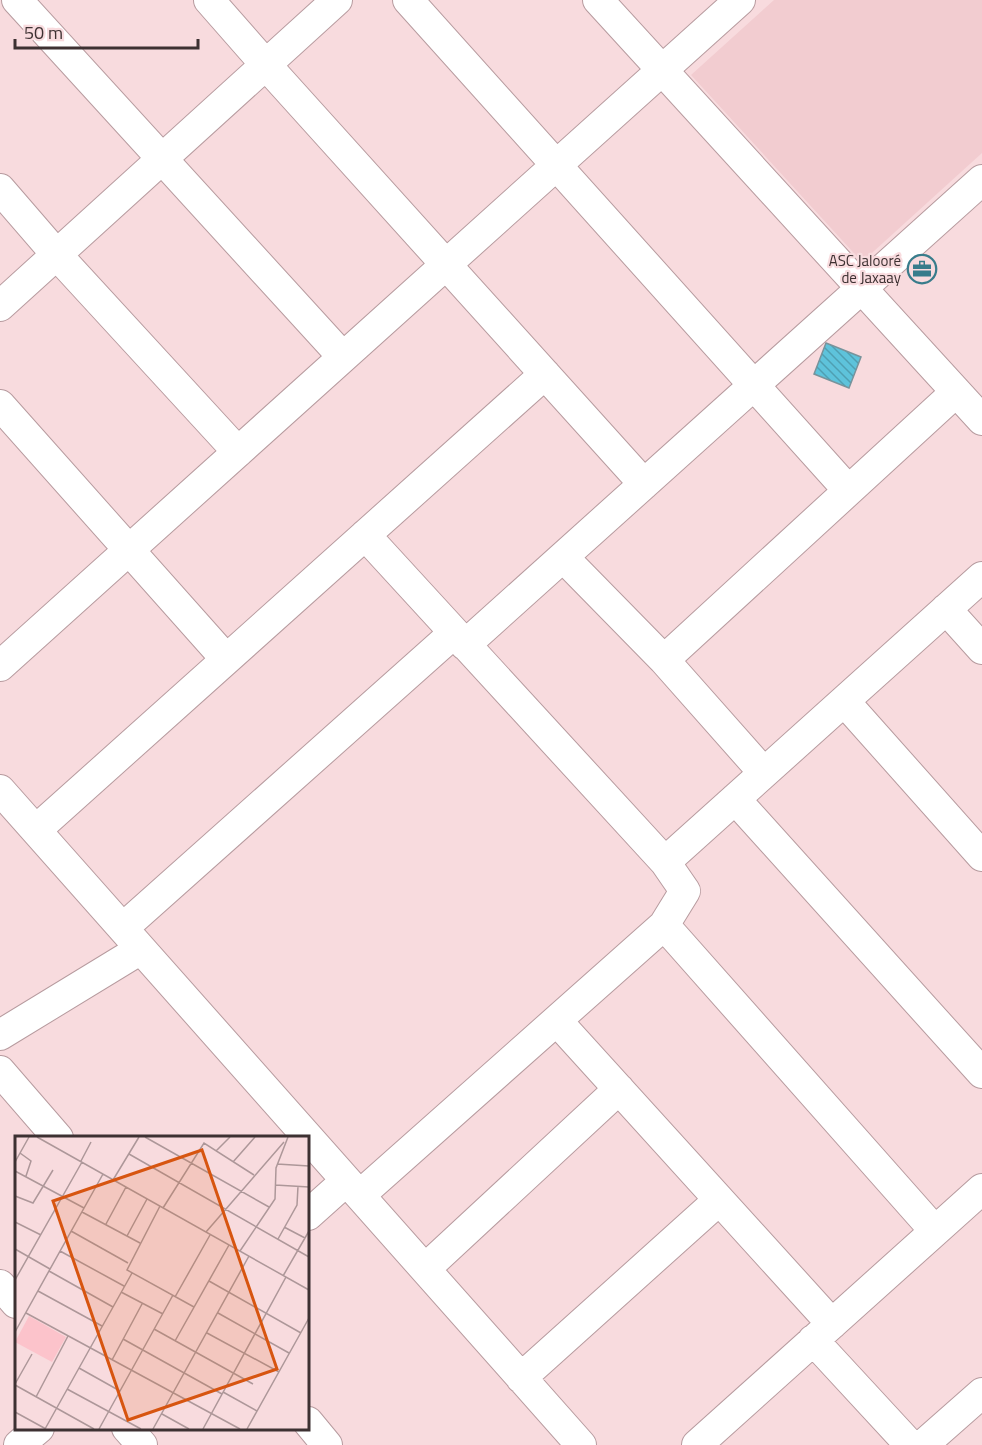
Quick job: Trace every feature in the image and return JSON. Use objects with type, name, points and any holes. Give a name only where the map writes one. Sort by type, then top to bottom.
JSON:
[{"type":"street","points":[[17,0],[343,357]]},
{"type":"street","points":[[209,0],[644,484]]},
{"type":"street","points":[[0,306],[337,0]]},
{"type":"street","points":[[408,0],[848,490]]},
{"type":"street","points":[[598,0],[982,420]]},
{"type":"street","points":[[0,666],[740,0]]},
{"type":"street","points":[[0,189],[57,255],[238,452]]},
{"type":"street","points":[[0,1035],[132,939],[460,639],[563,557],[862,288],[978,191]]},
{"type":"street","points":[[36,830],[545,374]]},
{"type":"street","points":[[664,660],[956,392]]},
{"type":"street","points":[[0,405],[226,659]]},
{"type":"street","points":[[309,1214],[353,1188],[557,1021],[664,925],[685,891],[665,862],[365,535]]},
{"type":"street","points":[[563,557],[664,660],[764,773]]},
{"type":"street","points":[[665,862],[982,577]]},
{"type":"street","points":[[946,609],[982,649]]},
{"type":"street","points":[[844,702],[982,856]]},
{"type":"street","points":[[0,790],[307,1136]]},
{"type":"street","points":[[735,799],[982,1073]]},
{"type":"street","points":[[664,925],[935,1231]]},
{"type":"street","points":[[557,1021],[718,1200],[910,1445]]},
{"type":"street","points":[[0,1071],[57,1136]]},
{"type":"street","points":[[425,1269],[619,1089]]},
{"type":"street","points":[[309,1138],[581,1445]]},
{"type":"street","points":[[697,1445],[982,1189]]},
{"type":"street","points":[[521,1378],[718,1200]]},
{"type":"street","points":[[0,1285],[15,1302]]},
{"type":"street","points":[[923,1445],[982,1393]]},
{"type":"street","points":[[309,1423],[327,1445]]},
{"type":"street","points":[[19,1445],[37,1430]]},
{"type":"street","points":[[129,1430],[142,1445]]},
{"type":"shaded area","points":[[774,0],[982,0],[982,153],[862,262],[691,75]]},
{"type":"building","points":[[826,343],[861,357],[849,388],[814,374]]},
{"type":"place","name":"ASC Jalooré de Jaxaay","points":[[922,269]]}]
